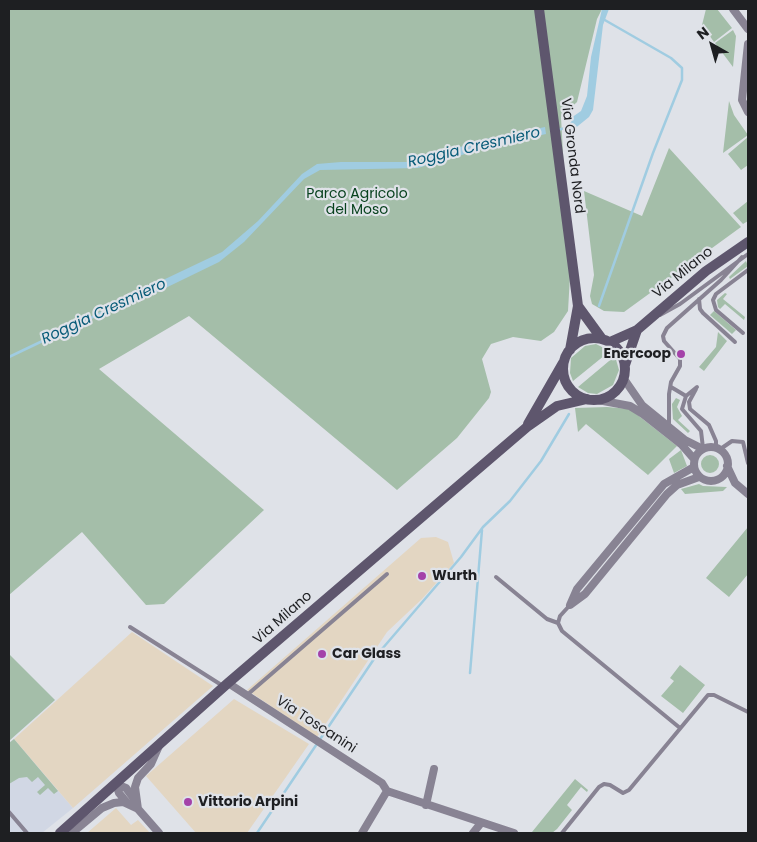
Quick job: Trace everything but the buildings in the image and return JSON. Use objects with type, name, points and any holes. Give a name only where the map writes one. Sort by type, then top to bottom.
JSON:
[{"type":"main road","name":"Via Gronda Nord","points":[[539,9],[578,306],[570,350]]},
{"type":"main road","name":"Via Milano","points":[[527,427],[570,350],[584,340],[606,341],[637,330],[706,271],[748,242]]},
{"type":"main road","name":"Via Gronda Nord","points":[[578,306],[606,341]]},
{"type":"main road","name":"Via Milano","points":[[624,379],[625,365],[637,330]]},
{"type":"main road","points":[[606,341],[620,352],[625,365]]},
{"type":"main road","points":[[564,361],[564,378],[568,385],[573,392],[587,400]]},
{"type":"main road","points":[[598,400],[614,393],[624,379]]},
{"type":"main road","name":"Via Milano","points":[[60,833],[226,685],[527,427],[557,406],[587,400],[598,400]]},
{"type":"street","points":[[733,9],[748,30]]},
{"type":"street","points":[[748,44],[742,100],[748,112]]},
{"type":"street","points":[[624,379],[642,405],[670,427],[694,445],[703,449],[717,449],[724,455],[735,483],[748,494]]},
{"type":"street","points":[[598,400],[630,406],[643,414],[681,444],[694,463],[699,477],[707,481],[716,480],[735,483]]},
{"type":"street","points":[[570,605],[577,589],[664,484],[694,463],[703,449]]},
{"type":"street","points":[[716,480],[724,475],[727,466]]},
{"type":"street","points":[[570,605],[585,594],[667,494],[677,485],[699,477]]},
{"type":"street","points":[[632,523],[639,529]]},
{"type":"street","points":[[613,545],[620,552]]},
{"type":"street","name":"Via Toscanini","points":[[226,685],[382,783],[387,791],[514,833]]},
{"type":"street","points":[[135,805],[135,787],[138,778],[151,764],[159,746]]},
{"type":"street","points":[[426,805],[434,769]]},
{"type":"street","points":[[116,784],[119,793],[135,805],[159,833]]},
{"type":"street","points":[[362,833],[387,791]]},
{"type":"street","points":[[72,833],[102,808],[114,803],[123,802],[135,805]]},
{"type":"street","points":[[473,833],[481,823]]},
{"type":"lane","points":[[650,317],[667,312],[680,304],[748,254]]},
{"type":"lane","points":[[670,427],[670,387],[680,366],[680,359],[664,341],[663,336],[667,328],[742,257]]},
{"type":"lane","points":[[743,333],[716,310],[713,300],[720,291],[748,270]]},
{"type":"lane","points":[[698,299],[700,309],[735,342]]},
{"type":"lane","points":[[670,387],[686,396]]},
{"type":"lane","points":[[703,449],[703,437],[698,426],[682,409],[686,396],[697,387],[688,402],[690,409],[709,426],[717,449],[732,441],[743,442],[748,463]]},
{"type":"lane","points":[[694,445],[703,437]]},
{"type":"lane","points":[[246,696],[387,574]]},
{"type":"lane","points":[[496,577],[547,619],[558,623]]},
{"type":"lane","points":[[570,605],[560,616],[558,623],[562,631],[680,728]]},
{"type":"lane","points":[[130,626],[226,685]]},
{"type":"lane","points":[[562,833],[599,787],[604,784],[610,785],[623,793],[629,790],[708,695],[714,695],[748,712]]},
{"type":"lane","points":[[9,812],[27,833]]},
{"type":"shaded area","points":[[436,537],[448,542],[454,563],[422,599],[387,632],[317,737],[247,690],[421,538]]},
{"type":"shaded area","points":[[132,632],[213,686],[73,808],[14,739]]},
{"type":"shaded area","points":[[234,699],[309,744],[247,833],[196,833],[146,776]]},
{"type":"shaded area","points":[[14,739],[73,808],[42,833],[9,833],[9,743]]},
{"type":"shaded area","points":[[116,808],[131,825],[138,820],[150,833],[87,833]]},
{"type":"green space","name":"Parco Agricolo del Moso","points":[[9,9],[602,9],[597,19],[577,102],[561,117],[570,276],[568,311],[554,332],[541,341],[513,337],[491,344],[482,359],[491,392],[489,398],[457,438],[397,490],[189,316],[99,369],[264,510],[164,604],[146,605],[82,532],[9,595]]},
{"type":"green space","points":[[706,9],[717,9],[732,28],[714,42],[702,25]]},
{"type":"green space","points":[[733,30],[736,36],[733,67],[715,43]]},
{"type":"green space","points":[[729,101],[734,115],[748,135],[723,153]]},
{"type":"green space","points":[[748,137],[748,165],[741,170],[728,154]]},
{"type":"green space","points":[[669,148],[741,227],[624,312],[604,311],[592,304],[590,296],[594,275],[584,191],[642,216]]},
{"type":"green space","points":[[748,201],[748,221],[743,224],[733,213]]},
{"type":"green space","points":[[746,261],[748,266],[730,279],[729,277]]},
{"type":"green space","points":[[725,293],[727,294],[723,299],[745,317],[744,320],[725,304],[720,309],[718,307],[717,300]]},
{"type":"green space","points":[[714,311],[736,330],[732,334],[710,315]]},
{"type":"green space","points":[[718,332],[727,341],[704,371],[699,367],[716,347]]},
{"type":"green space","points":[[596,344],[610,351],[573,381],[570,373],[571,358],[585,346]]},
{"type":"green space","points":[[615,356],[619,370],[613,385],[597,394],[588,393],[578,387]]},
{"type":"green space","points":[[676,398],[680,400],[677,407],[682,416],[678,420],[690,431],[688,433],[673,419],[672,404]]},
{"type":"green space","points":[[607,407],[630,409],[677,446],[648,475],[586,424],[578,432],[575,408]]},
{"type":"green space","points":[[681,450],[687,466],[674,473],[669,459]]},
{"type":"green space","points":[[710,455],[716,458],[719,464],[716,470],[710,473],[704,470],[701,464],[704,458]]},
{"type":"green space","points":[[699,484],[703,486],[727,487],[723,491],[685,494],[681,489]]},
{"type":"green space","points":[[748,527],[748,574],[729,597],[706,578]]},
{"type":"green space","points":[[9,654],[55,700],[9,741]]},
{"type":"green space","points":[[680,665],[705,685],[683,713],[661,696],[674,681],[670,678]]},
{"type":"green space","points":[[14,739],[58,791],[54,794],[48,788],[40,795],[37,792],[45,785],[38,777],[32,782],[27,777],[19,778],[9,784],[9,743]]},
{"type":"green space","points":[[575,779],[588,790],[587,792],[581,787],[567,805],[572,810],[557,829],[552,833],[532,832]]},
{"type":"water","name":"Roggia Cresmiero","points":[[602,9],[609,9],[603,25],[593,110],[589,117],[573,130],[571,118],[581,111],[587,96],[591,57]]},
{"type":"water","points":[[545,127],[546,134],[492,146],[418,168],[320,170],[304,179],[244,242],[219,262],[147,297],[142,290],[222,252],[258,221],[302,174],[317,164],[408,162],[428,158],[481,140]]},
{"type":"waterway","points":[[599,306],[653,153],[682,80],[682,68],[671,58],[603,19]]},
{"type":"waterway","name":"Roggia Cresmiero","points":[[557,130],[566,128],[574,121]]},
{"type":"waterway","name":"Roggia Cresmiero","points":[[9,357],[145,292]]},
{"type":"waterway","points":[[257,833],[376,656],[461,557],[483,527],[510,501],[541,461],[569,414]]},
{"type":"waterway","points":[[470,673],[482,530]]},
{"type":"place","name":"Enercoop","points":[[681,354]]},
{"type":"place","name":"Wurth","points":[[422,576]]},
{"type":"place","name":"Car Glass","points":[[322,654]]},
{"type":"place","name":"Vittorio Arpini","points":[[188,802]]}]
